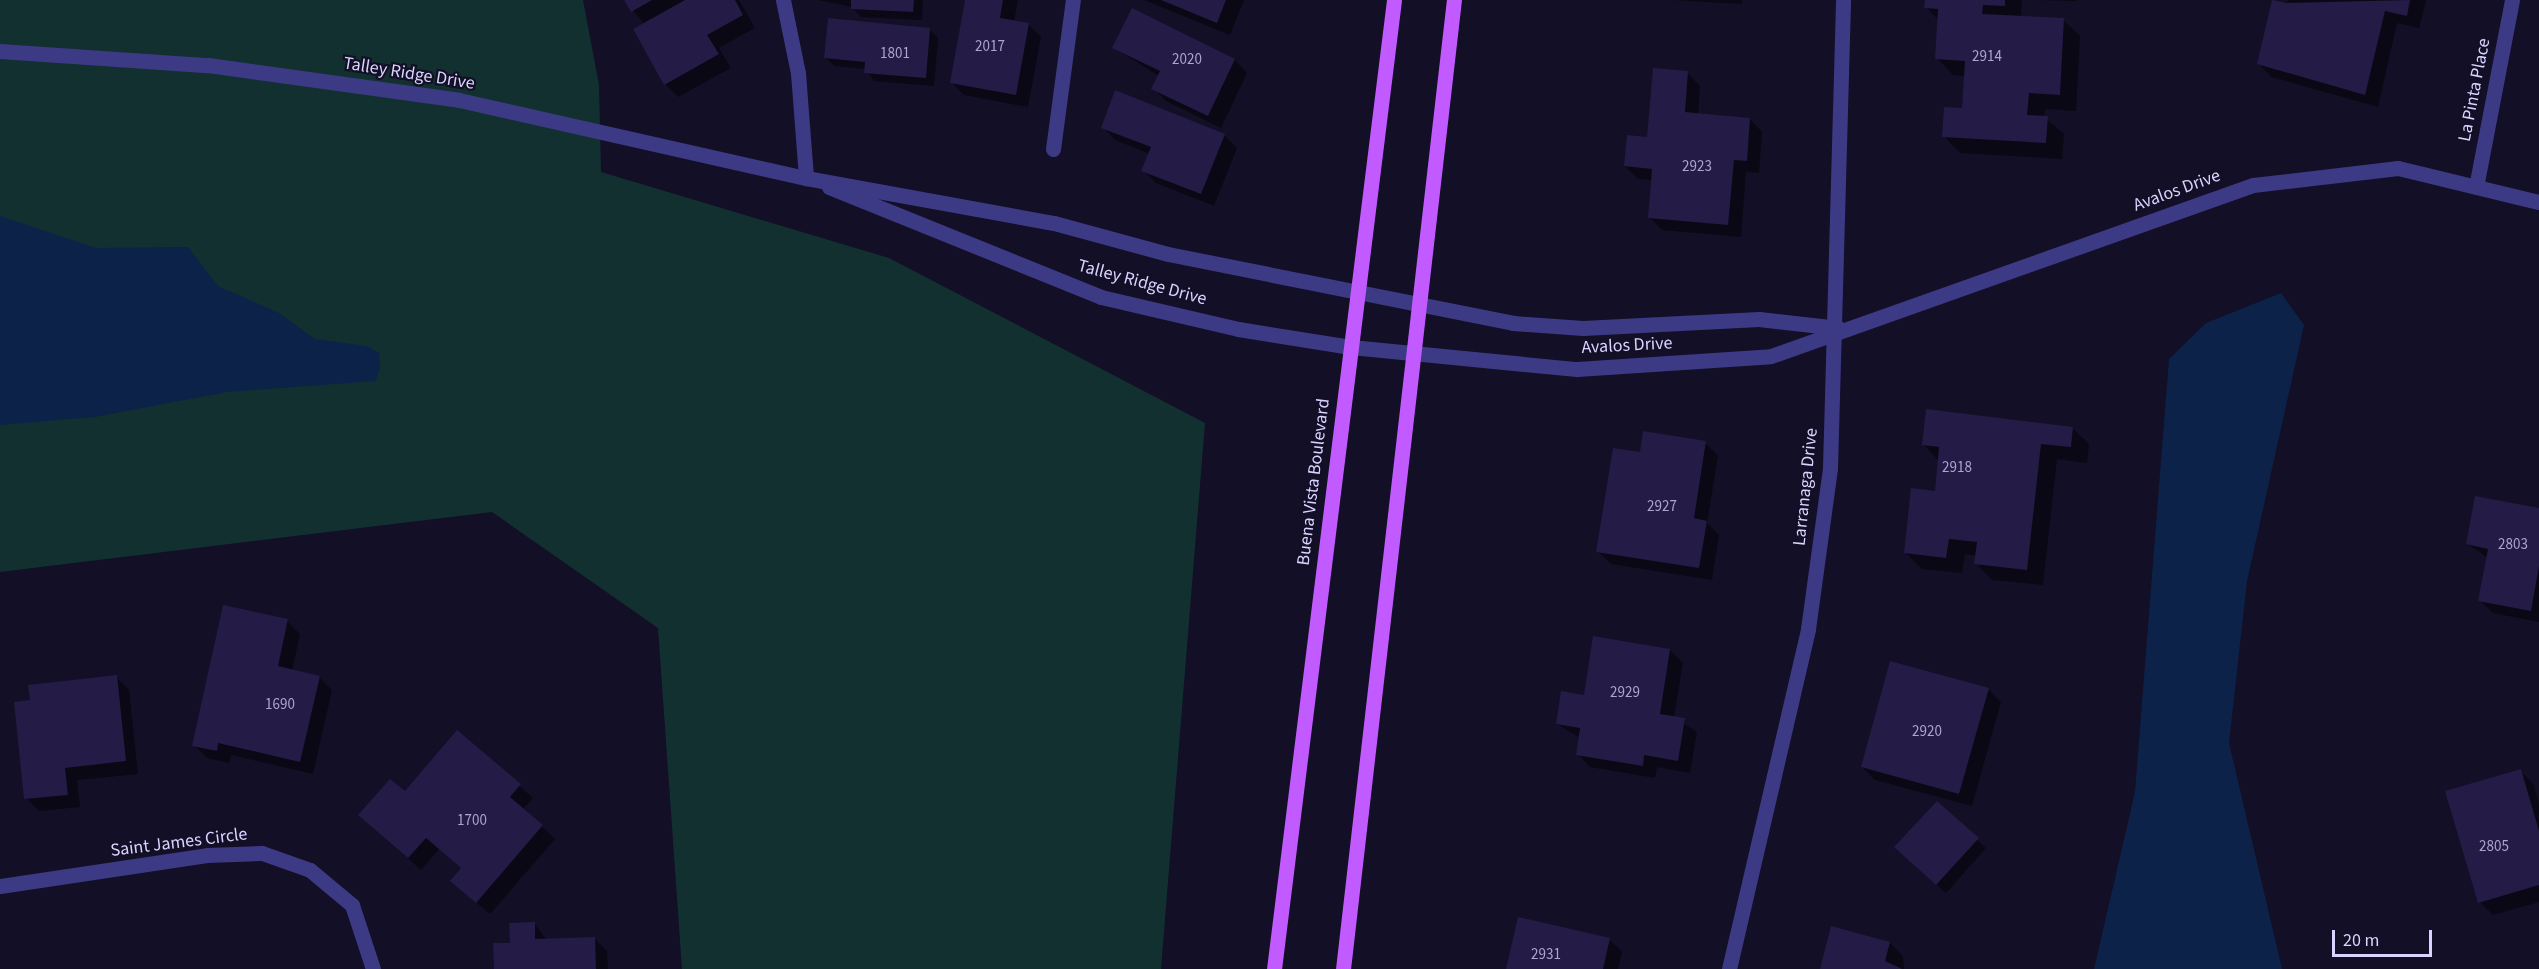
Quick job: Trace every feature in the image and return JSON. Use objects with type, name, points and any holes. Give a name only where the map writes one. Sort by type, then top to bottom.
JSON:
[{"type":"main road","name":"Buena Vista Boulevard","points":[[1274,969],[1394,0]]},
{"type":"main road","points":[[1343,969],[1454,0]]},
{"type":"street","points":[[783,0],[798,73],[806,178]]},
{"type":"street","points":[[1053,149],[1072,0]]},
{"type":"street","name":"Larranaga Drive","points":[[1729,969],[1808,629],[1830,468],[1838,328],[1844,0]]},
{"type":"street","name":"La Pinta Place","points":[[2476,187],[2512,0]]},
{"type":"street","name":"Talley Ridge Drive","points":[[0,51],[208,65],[459,99],[806,178],[1054,223],[1168,254],[1357,294],[1419,302]]},
{"type":"street","name":"Avalos Drive","points":[[1413,355],[1577,369],[1771,356],[1838,328],[2253,185],[2398,168],[2539,202]]},
{"type":"street","name":"Talley Ridge Drive","points":[[806,178],[1101,297],[1238,329],[1413,355]]},
{"type":"street","name":"Avalos Drive","points":[[1419,302],[1513,323],[1583,328],[1759,319],[1838,328]]},
{"type":"street","name":"Saint James Circle","points":[[0,886],[207,855],[262,853],[310,870],[352,905],[373,969]]},
{"type":"green space","points":[[0,0],[583,0],[599,85],[601,172],[889,258],[1205,423],[1161,969],[682,969],[658,628],[492,512],[0,572]]},
{"type":"water","points":[[0,216],[96,248],[188,247],[218,286],[279,313],[315,339],[367,346],[379,353],[380,370],[375,381],[227,392],[95,417],[0,425]]},
{"type":"water","points":[[2281,293],[2304,325],[2247,581],[2229,743],[2282,969],[2094,969],[2135,792],[2169,359],[2206,323]]},
{"type":"building","points":[[624,0],[652,0],[631,12]]},
{"type":"building","points":[[685,0],[735,0],[743,15],[707,35],[719,54],[664,85],[633,29]]},
{"type":"building","points":[[851,0],[914,0],[913,12],[851,9]]},
{"type":"building","points":[[965,0],[1003,0],[1000,18],[1029,23],[1016,95],[950,83]]},
{"type":"building","points":[[1161,0],[1226,0],[1217,23]]},
{"type":"building","points":[[1925,0],[2005,0],[2005,6],[1983,5],[1982,14],[2064,18],[2060,95],[2029,93],[2027,115],[2048,116],[2046,143],[1942,137],[1944,107],[1962,108],[1965,61],[1935,59],[1938,9],[1924,8]]},
{"type":"building","points":[[2272,0],[2286,3],[2410,0],[2407,16],[2385,11],[2365,95],[2257,64]]},
{"type":"building","points":[[1132,8],[1235,59],[1208,116],[1151,89],[1160,71],[1112,48]]},
{"type":"building","points":[[828,18],[930,28],[926,78],[864,73],[865,62],[824,58]]},
{"type":"building","points":[[1653,68],[1688,71],[1685,112],[1750,118],[1747,161],[1734,160],[1728,225],[1648,218],[1652,169],[1624,166],[1627,135],[1647,137]]},
{"type":"building","points":[[1115,90],[1225,134],[1201,194],[1141,171],[1151,147],[1101,128]]},
{"type":"building","points":[[1926,409],[2073,427],[2071,447],[2041,444],[2027,570],[1974,564],[1977,542],[1949,539],[1946,558],[1904,553],[1911,488],[1935,491],[1939,447],[1922,445]]},
{"type":"building","points":[[1643,431],[1706,441],[1694,518],[1707,521],[1699,568],[1596,552],[1613,448],[1640,452]]},
{"type":"building","points":[[2475,496],[2539,508],[2539,566],[2531,611],[2478,601],[2488,549],[2466,544]]},
{"type":"building","points":[[223,605],[288,619],[278,666],[320,676],[300,762],[218,743],[217,751],[192,746]]},
{"type":"building","points":[[1593,636],[1670,649],[1660,714],[1685,718],[1678,761],[1644,755],[1643,766],[1576,755],[1580,728],[1556,724],[1561,691],[1584,695]]},
{"type":"building","points":[[1890,661],[1989,688],[1959,794],[1861,767]]},
{"type":"building","points":[[117,675],[126,761],[65,768],[68,795],[24,799],[14,702],[30,700],[28,685]]},
{"type":"building","points":[[457,730],[521,784],[510,797],[543,825],[476,903],[450,881],[461,868],[426,838],[408,858],[358,815],[390,779],[405,791]]},
{"type":"building","points":[[2521,769],[2539,831],[2539,885],[2478,903],[2445,791]]},
{"type":"building","points":[[1937,801],[1979,838],[1936,885],[1894,847]]},
{"type":"building","points":[[1518,917],[1610,938],[1603,969],[1506,969]]},
{"type":"building","points":[[535,922],[535,939],[595,937],[596,969],[494,969],[493,943],[510,943],[509,923]]},
{"type":"building","points":[[1831,926],[1890,942],[1885,961],[1902,969],[1820,969]]}]
